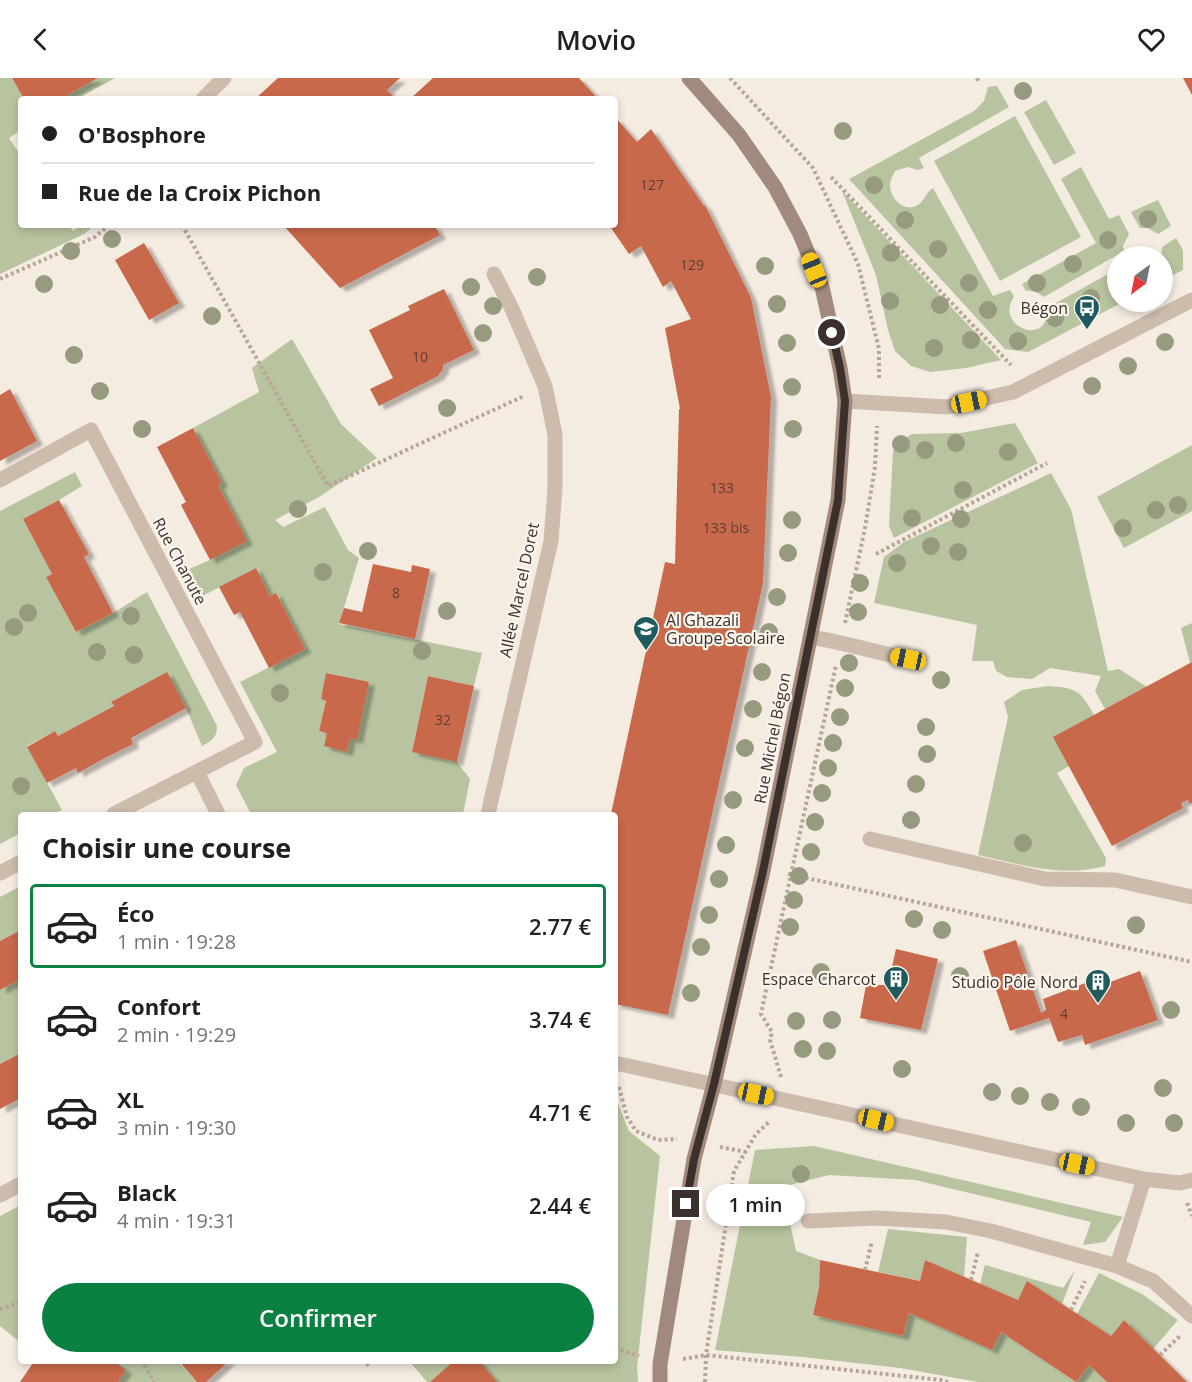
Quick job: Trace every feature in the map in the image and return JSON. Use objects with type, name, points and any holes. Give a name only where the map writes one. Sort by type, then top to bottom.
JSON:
[{"type":"street","points":[[206,96],[224,78]]},
{"type":"street","name":"Rue Michel Bégon","points":[[660,1382],[660,1364],[694,1159],[714,1084],[763,871],[838,500],[845,401],[822,287],[800,234],[775,187],[739,135],[689,78]]},
{"type":"street","name":"Allée Marcel Doret","points":[[488,812],[551,541],[555,488],[555,435],[546,386],[494,274]]},
{"type":"street","points":[[845,401],[947,406],[1013,392],[1192,300]]},
{"type":"street","name":"Rue Chanute","points":[[0,480],[91,430],[255,742],[197,772]]},
{"type":"street","points":[[810,637],[841,642],[908,659]]},
{"type":"street","points":[[118,812],[197,772],[217,812]]},
{"type":"street","points":[[870,839],[1045,879],[1115,880],[1192,897]]},
{"type":"street","points":[[0,873],[18,864]]},
{"type":"street","points":[[618,1064],[1143,1179],[1180,1183],[1192,1180]]},
{"type":"street","points":[[1117,1266],[1143,1179]]},
{"type":"street","points":[[0,1195],[18,1186]]},
{"type":"street","points":[[808,1221],[877,1218],[946,1222],[984,1230],[1117,1266],[1153,1281],[1192,1316]]},
{"type":"path","points":[[730,78],[813,168],[858,264],[879,349],[879,376]]},
{"type":"path","points":[[831,177],[1011,365]]},
{"type":"path","points":[[0,279],[95,237],[106,228]]},
{"type":"path","points":[[184,228],[328,486],[546,386]]},
{"type":"path","points":[[781,1076],[770,1040],[772,1032],[761,1014],[865,528],[874,468],[877,420]]},
{"type":"path","points":[[876,554],[1047,463]]},
{"type":"path","points":[[790,875],[1192,962]]},
{"type":"path","points":[[619,1089],[627,1117],[636,1131],[658,1140],[678,1139]]},
{"type":"path","points":[[705,1382],[705,1355],[734,1171],[756,1134],[772,1120]]},
{"type":"path","points":[[971,1280],[984,1230]]},
{"type":"path","points":[[1071,1310],[1095,1260]]},
{"type":"path","points":[[0,1309],[18,1303]]},
{"type":"path","points":[[1160,1355],[1184,1332]]},
{"type":"path","points":[[660,1364],[705,1355],[948,1382]]},
{"type":"path","points":[[143,1364],[154,1382]]},
{"type":"green space","points":[[0,78],[12,78],[22,96],[18,96],[18,132],[9,138],[18,152],[18,228],[71,228],[73,231],[78,228],[91,228],[84,234],[0,274]]},
{"type":"green space","points":[[98,78],[115,78],[82,96],[65,96]]},
{"type":"green space","points":[[997,86],[1009,107],[919,158],[924,168],[918,170],[908,167],[895,171],[890,185],[892,195],[898,203],[906,207],[919,204],[933,188],[993,296],[1010,290],[1014,296],[1010,305],[1010,314],[1014,322],[1027,330],[1035,330],[1042,326],[1046,319],[1047,308],[1107,275],[1107,310],[1028,352],[1005,349],[849,179],[974,111],[984,101],[988,87]]},
{"type":"green space","points":[[1046,100],[1076,153],[1054,165],[1024,112]]},
{"type":"green space","points":[[1015,116],[1081,237],[1000,281],[934,161]]},
{"type":"green space","points":[[1081,167],[1109,219],[1119,215],[1129,234],[1123,246],[1107,246],[1107,261],[1044,297],[1035,292],[1026,291],[1022,284],[1096,243],[1061,179]]},
{"type":"green space","points":[[842,191],[1001,360],[966,368],[930,372],[911,366],[895,351],[876,275]]},
{"type":"green space","points":[[1158,200],[1171,226],[1158,234],[1147,228],[1140,228],[1131,212]]},
{"type":"green space","points":[[1176,238],[1183,250],[1183,270],[1173,275],[1173,246],[1164,246]]},
{"type":"green space","points":[[292,339],[341,424],[377,458],[319,497],[275,520],[283,527],[325,507],[348,550],[359,558],[339,624],[482,653],[474,686],[428,676],[412,751],[457,762],[470,779],[463,812],[250,812],[236,785],[244,768],[277,752],[240,682],[305,649],[276,593],[270,596],[256,568],[195,600],[180,573],[246,540],[218,485],[222,483],[193,428],[259,392],[252,368]],"holes":[[[327,673],[369,683],[347,751],[324,746],[327,733],[319,731],[326,701],[321,699]]]},
{"type":"green space","points":[[1015,423],[1038,463],[894,538],[889,526],[893,451],[902,440],[912,434],[961,433]]},
{"type":"green space","points":[[1192,445],[1192,511],[1124,548],[1097,497]]},
{"type":"green space","points":[[75,472],[82,486],[23,519],[52,574],[46,577],[76,632],[147,592],[217,726],[217,730],[213,738],[202,746],[186,708],[166,673],[111,702],[114,706],[58,736],[55,731],[27,746],[62,810],[18,812],[18,835],[0,844],[0,511]]},
{"type":"green space","points":[[1051,473],[1071,509],[1108,671],[1119,669],[1147,687],[1105,709],[1095,691],[1101,676],[1050,668],[1032,679],[1007,677],[996,671],[993,661],[972,661],[977,625],[874,603],[884,557],[904,542]]},
{"type":"green space","points":[[1192,623],[1192,662],[1190,663],[1181,628]]},
{"type":"green space","points":[[1048,686],[1072,689],[1077,692],[1094,715],[1069,766],[1057,773],[1106,858],[1105,866],[1073,871],[1057,870],[1025,866],[978,855],[1008,717],[1004,702],[1022,690]]},
{"type":"green space","points":[[18,888],[18,932],[0,941],[0,897]]},
{"type":"green space","points":[[18,981],[18,1055],[0,1064],[0,990]]},
{"type":"green space","points":[[618,1104],[629,1131],[660,1156],[637,1367],[638,1382],[497,1382],[481,1364],[618,1364]]},
{"type":"green space","points":[[814,1146],[1123,1217],[1105,1242],[1083,1245],[1091,1222],[915,1180],[829,1175],[782,1187],[796,1251],[820,1260],[819,1287],[813,1315],[903,1336],[909,1313],[992,1350],[1001,1332],[1075,1382],[978,1382],[900,1368],[715,1350],[755,1150]]},
{"type":"green space","points":[[18,1207],[18,1341],[0,1326],[0,1216]]},
{"type":"green space","points":[[888,1229],[967,1237],[964,1277],[925,1260],[920,1281],[878,1272]]},
{"type":"green space","points":[[985,1265],[1063,1288],[1075,1270],[1062,1304],[1028,1282],[1018,1300],[980,1284]]},
{"type":"green space","points":[[1099,1273],[1142,1294],[1178,1320],[1153,1349],[1124,1320],[1111,1336],[1077,1314]]},
{"type":"green space","points":[[117,1364],[181,1364],[197,1382],[118,1382],[126,1370]]},
{"type":"green space","points":[[412,1364],[451,1364],[430,1382],[427,1382]]},
{"type":"green space","points":[[1089,1365],[1107,1382],[1075,1382]]},
{"type":"building","points":[[12,78],[98,78],[65,96],[22,96]]},
{"type":"building","points":[[278,78],[400,78],[387,90],[393,96],[258,96]]},
{"type":"building","points":[[433,78],[579,78],[595,96],[413,96]]},
{"type":"building","points":[[1183,78],[1192,78],[1192,95]]},
{"type":"building","points":[[618,120],[637,142],[651,129],[705,205],[751,298],[771,397],[763,583],[668,1015],[618,1005],[618,812],[611,812],[665,562],[675,564],[680,409],[665,328],[691,319],[671,281],[663,287],[641,246],[629,254],[611,228],[618,228]]},
{"type":"building","points":[[286,228],[436,228],[440,235],[340,288]]},
{"type":"building","points":[[144,243],[179,303],[149,320],[115,260]]},
{"type":"building","points":[[444,289],[474,350],[443,365],[438,376],[379,406],[370,389],[393,378],[369,330],[410,310],[408,306]]},
{"type":"building","points":[[10,389],[37,441],[0,461],[0,395]]},
{"type":"building","points":[[193,428],[222,483],[218,485],[247,541],[210,560],[181,505],[186,502],[157,447]]},
{"type":"building","points":[[59,500],[89,554],[84,557],[113,613],[76,632],[46,577],[52,574],[23,519]]},
{"type":"building","points":[[373,564],[411,572],[412,565],[430,569],[415,639],[339,623],[344,608],[362,612]]},
{"type":"building","points":[[256,568],[270,596],[276,593],[305,649],[269,668],[240,612],[234,615],[219,587]]},
{"type":"building","points":[[1192,662],[1192,803],[1190,804],[1188,800],[1181,803],[1183,808],[1112,846],[1053,737]]},
{"type":"building","points":[[167,672],[186,708],[131,738],[133,744],[78,773],[76,768],[47,783],[27,747],[55,731],[58,736],[114,706],[111,702]]},
{"type":"building","points":[[326,673],[369,682],[357,740],[350,738],[347,752],[324,746],[327,733],[319,731],[326,701],[321,699]]},
{"type":"building","points":[[428,676],[474,686],[457,762],[412,752]]},
{"type":"building","points":[[18,932],[18,981],[0,990],[0,941]]},
{"type":"building","name":"Studio Pôle Nord","points":[[1016,940],[1041,1013],[1046,1010],[1043,999],[1088,982],[1091,989],[1140,971],[1158,1020],[1085,1045],[1082,1035],[1058,1042],[1049,1018],[1010,1031],[983,951]]},
{"type":"building","name":"Espace Charcot","points":[[896,949],[938,959],[921,1030],[860,1018],[866,985],[888,985]]},
{"type":"building","points":[[18,1055],[18,1100],[0,1109],[0,1064]]},
{"type":"building","points":[[820,1260],[920,1281],[925,1260],[1018,1300],[1027,1281],[1111,1336],[1124,1320],[1187,1382],[1107,1382],[1089,1365],[1076,1382],[1001,1332],[992,1350],[909,1313],[903,1336],[813,1315],[819,1287]]},
{"type":"building","points":[[32,1364],[118,1364],[126,1370],[118,1382],[20,1382]]},
{"type":"building","points":[[181,1364],[226,1364],[206,1382],[197,1382]]},
{"type":"building","points":[[450,1364],[481,1364],[497,1382],[430,1382]]},
{"type":"place","name":"Bégon","points":[[1087,331]]},
{"type":"place","name":"Al Ghazali Groupe Scolaire","points":[[646,652]]},
{"type":"place","name":"Espace Charcot","points":[[896,1002]]},
{"type":"place","name":"Studio Pôle Nord","points":[[1098,1005]]},
{"type":"route","points":[[686,1204],[694,1159],[714,1084],[763,871],[838,500],[845,401],[832,333]]}]
